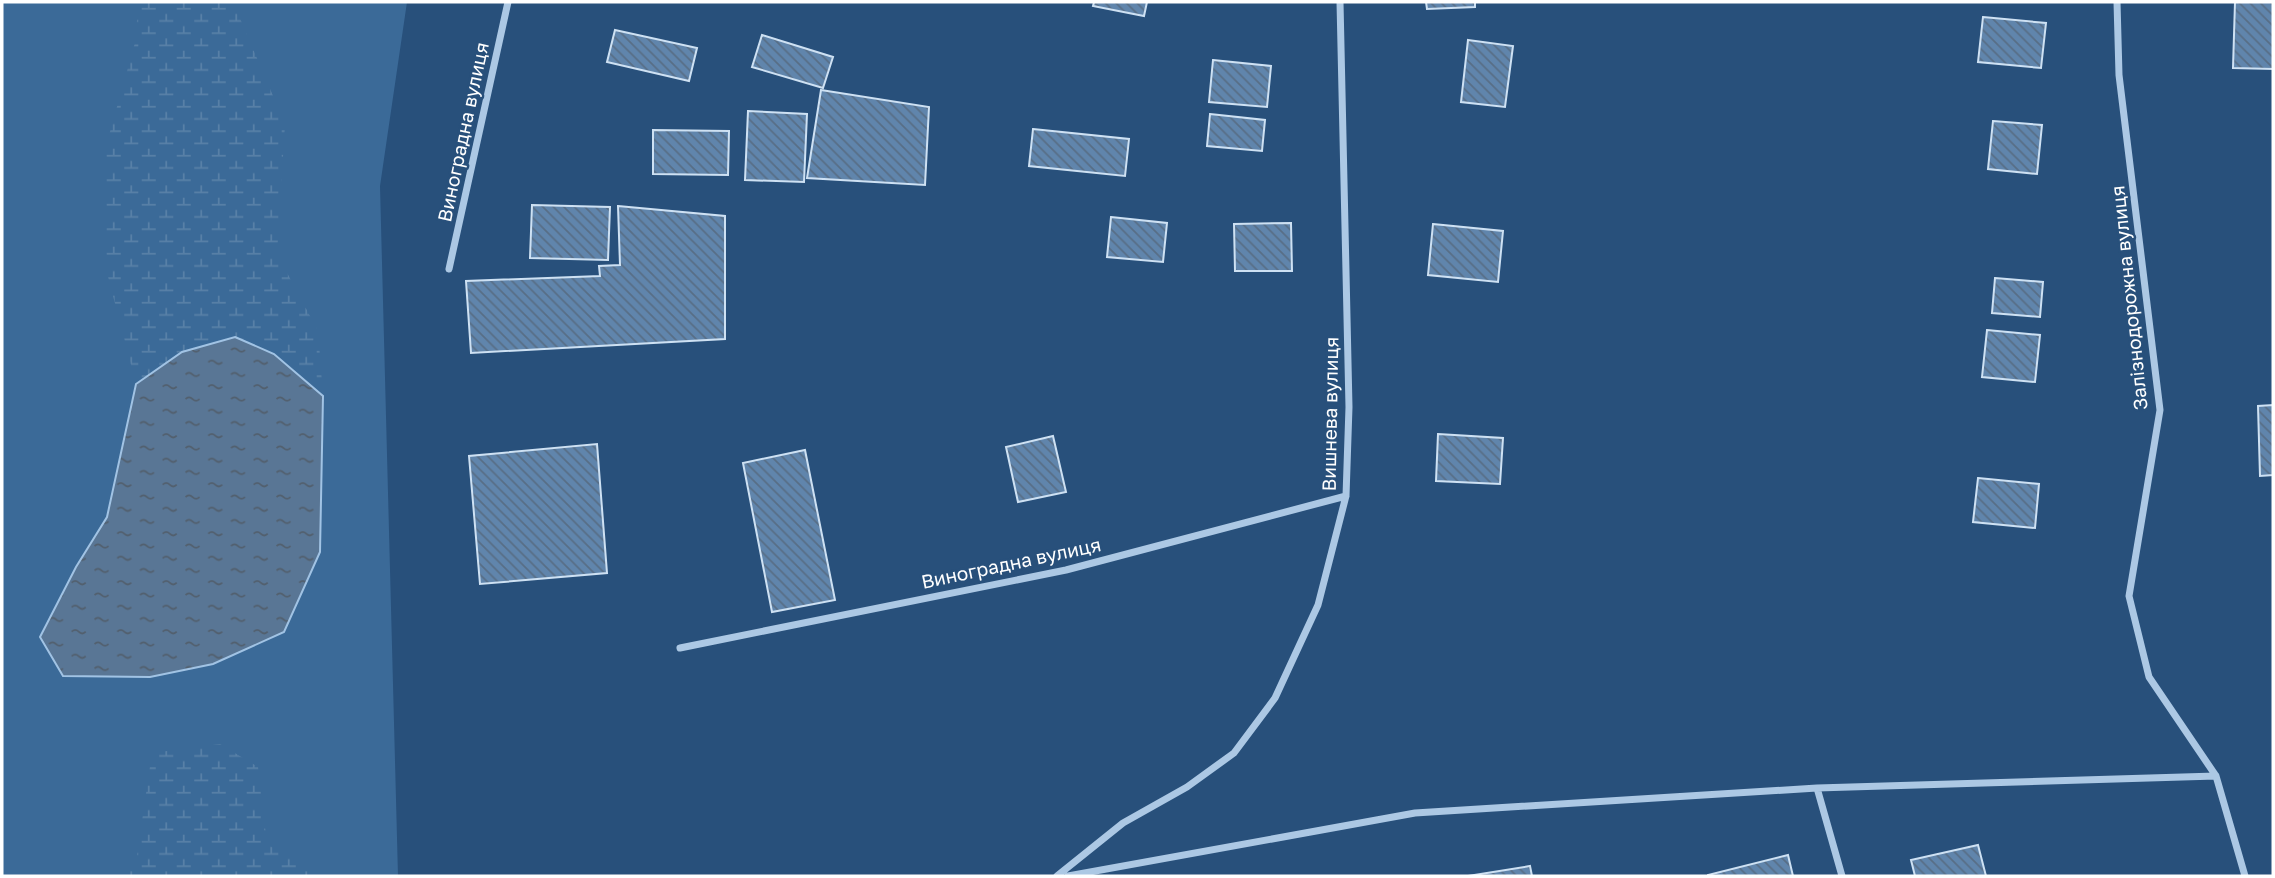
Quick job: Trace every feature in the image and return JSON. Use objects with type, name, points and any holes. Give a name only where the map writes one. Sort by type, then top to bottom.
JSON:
[{"type":"street","name":"Виноградна вулиця","points":[[449,269],[508,2]]},
{"type":"street","name":"Вишнева вулиця","points":[[1057,876],[1123,823],[1187,787],[1234,753],[1275,698],[1318,605],[1346,496],[1349,407],[1340,2]]},
{"type":"street","name":"Залізнодорожна вулиця","points":[[2117,2],[2119,75],[2160,410],[2129,596],[2149,677],[2216,776],[2245,876]]},
{"type":"street","name":"Виноградна вулиця","points":[[680,648],[1066,570],[1346,496]]},
{"type":"street","points":[[1068,876],[1415,813],[1817,789],[2216,776]]},
{"type":"street","points":[[1817,789],[1842,876]]},
{"type":"green space","points":[[2,2],[407,2],[380,186],[398,876],[2,876]]},
{"type":"green space","points":[[138,2],[233,2],[285,124],[277,254],[318,331],[323,396],[274,354],[182,352],[136,384],[105,265],[106,146],[136,39]]},
{"type":"green space","points":[[220,744],[258,767],[267,844],[324,876],[120,876],[136,862],[152,753]]},
{"type":"water","points":[[235,337],[274,354],[323,396],[320,552],[284,632],[213,664],[150,677],[63,676],[40,637],[76,567],[107,517],[136,384],[182,352]]},
{"type":"building","points":[[1094,2],[1147,2],[1144,16],[1093,6]]},
{"type":"building","points":[[1426,2],[1475,2],[1475,7],[1427,9]]},
{"type":"building","points":[[2235,2],[2273,2],[2273,69],[2233,68]]},
{"type":"building","points":[[1983,17],[2046,23],[2041,68],[1978,62]]},
{"type":"building","points":[[615,30],[697,48],[689,81],[607,62]]},
{"type":"building","points":[[762,35],[833,57],[823,88],[752,67]]},
{"type":"building","points":[[1468,40],[1513,46],[1505,107],[1461,102]]},
{"type":"building","points":[[1213,60],[1271,66],[1267,107],[1209,102]]},
{"type":"building","points":[[821,90],[929,107],[925,185],[807,178]]},
{"type":"building","points":[[748,111],[807,114],[804,182],[745,180]]},
{"type":"building","points":[[1210,114],[1265,120],[1262,151],[1207,146]]},
{"type":"building","points":[[1993,121],[2042,125],[2037,174],[1988,169]]},
{"type":"building","points":[[1033,129],[1129,139],[1125,176],[1029,166]]},
{"type":"building","points":[[653,130],[729,131],[728,175],[653,174]]},
{"type":"building","points":[[532,205],[610,207],[608,260],[530,258]]},
{"type":"building","points":[[618,206],[725,216],[725,339],[471,353],[466,281],[600,276],[599,266],[620,265]]},
{"type":"building","points":[[1111,217],[1167,223],[1163,262],[1107,257]]},
{"type":"building","points":[[1291,223],[1292,271],[1235,271],[1234,224]]},
{"type":"building","points":[[1433,224],[1503,231],[1498,282],[1428,275]]},
{"type":"building","points":[[1995,278],[2043,282],[2040,317],[1992,313]]},
{"type":"building","points":[[1987,330],[2040,335],[2035,382],[1982,377]]},
{"type":"building","points":[[2273,405],[2273,475],[2260,476],[2258,406]]},
{"type":"building","points":[[1438,434],[1503,438],[1500,484],[1436,481]]},
{"type":"building","points":[[1053,436],[1066,492],[1018,502],[1006,447]]},
{"type":"building","points":[[597,444],[607,573],[480,584],[469,456]]},
{"type":"building","points":[[805,450],[835,600],[772,612],[743,463]]},
{"type":"building","points":[[1978,478],[2039,484],[2035,528],[1973,522]]},
{"type":"building","points":[[1978,845],[1986,876],[1915,876],[1911,860]]},
{"type":"building","points":[[1788,855],[1793,876],[1708,876],[1708,875]]},
{"type":"building","points":[[1530,866],[1532,876],[1468,876]]}]
